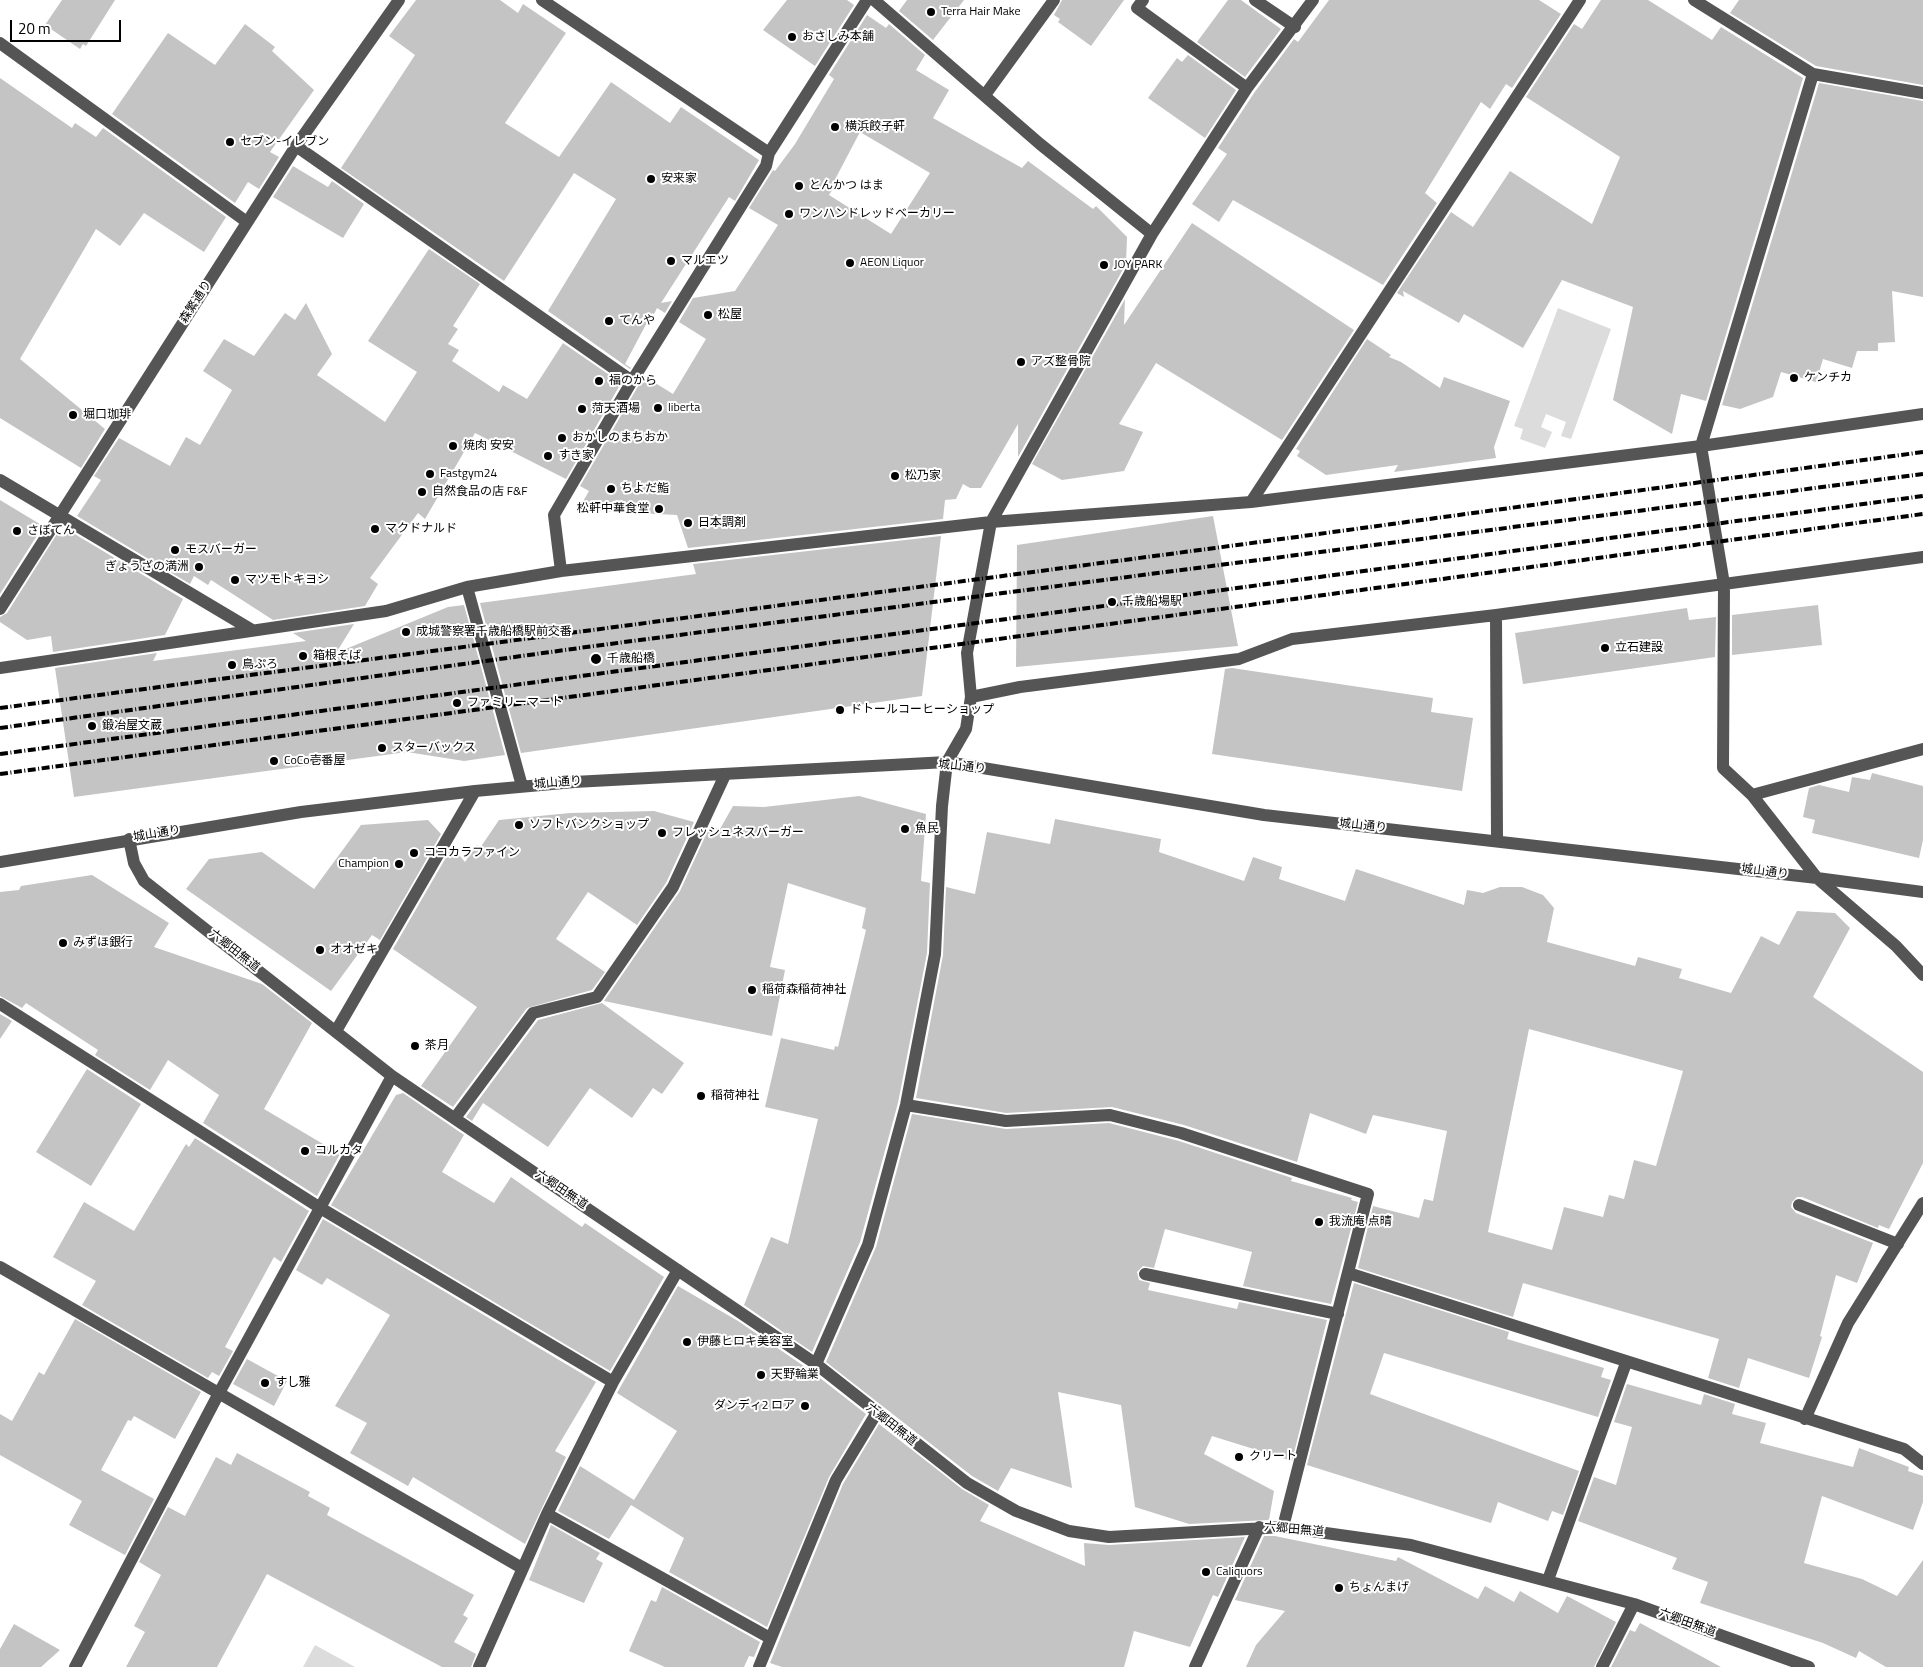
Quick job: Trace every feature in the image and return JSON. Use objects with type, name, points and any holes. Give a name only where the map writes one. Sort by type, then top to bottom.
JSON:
[{"type":"street","name":"森繁通り","points":[[0,609],[296,146],[399,0]]},
{"type":"street","points":[[542,0],[769,154]]},
{"type":"street","points":[[561,571],[554,515],[632,382],[766,166],[769,154],[866,0]]},
{"type":"street","points":[[874,0],[1040,144],[1152,234]]},
{"type":"street","points":[[985,95],[1054,0]]},
{"type":"street","points":[[1143,0],[1137,8],[1247,88]]},
{"type":"street","points":[[1254,0],[1295,27]]},
{"type":"street","points":[[816,1364],[868,1245],[906,1105],[935,954],[942,806],[947,762],[966,729],[971,697],[966,653],[991,522],[1152,234],[1247,88],[1295,27],[1313,0]]},
{"type":"street","points":[[1251,502],[1580,0]]},
{"type":"street","points":[[1694,0],[1708,4],[1813,74],[1923,93]]},
{"type":"street","points":[[0,43],[247,222]]},
{"type":"street","points":[[1813,74],[1701,446],[1724,584],[1724,768],[1752,795],[1817,878],[1896,946],[1923,975]]},
{"type":"street","points":[[296,146],[632,382]]},
{"type":"street","points":[[0,668],[386,612],[467,587],[561,571],[991,522],[1251,502],[1701,446],[1923,414]]},
{"type":"street","points":[[0,480],[252,630]]},
{"type":"street","points":[[971,697],[1020,687],[1239,659],[1292,639],[1496,615],[1923,557]]},
{"type":"street","points":[[467,587],[522,786]]},
{"type":"street","points":[[1496,615],[1497,841]]},
{"type":"street","points":[[1752,795],[1923,748]]},
{"type":"street","name":"城山通り","points":[[0,862],[129,839],[301,812],[522,786],[947,762],[1264,815],[1817,878],[1923,892]]},
{"type":"street","points":[[455,1118],[533,1013],[597,997],[674,887],[725,775]]},
{"type":"street","points":[[336,1031],[475,791]]},
{"type":"street","name":"六郷田無道","points":[[129,839],[134,863],[144,881],[392,1076],[816,1364],[876,1414],[967,1483],[1016,1511],[1070,1531],[1109,1537],[1283,1527],[1412,1544],[1634,1604],[1809,1667]]},
{"type":"street","points":[[0,1004],[322,1208],[613,1382]]},
{"type":"street","points":[[74,1667],[392,1076]]},
{"type":"street","points":[[906,1105],[1006,1121],[1110,1115],[1181,1133],[1368,1194],[1283,1527]]},
{"type":"street","points":[[1805,1419],[1848,1323],[1923,1203]]},
{"type":"street","points":[[1799,1206],[1898,1244]]},
{"type":"street","points":[[0,1267],[522,1568]]},
{"type":"street","points":[[480,1667],[547,1514],[613,1382],[678,1270]]},
{"type":"street","points":[[1348,1273],[1904,1449],[1923,1464]]},
{"type":"street","points":[[1145,1274],[1338,1314]]},
{"type":"street","points":[[1548,1580],[1626,1362]]},
{"type":"street","points":[[759,1667],[836,1480],[876,1414]]},
{"type":"street","points":[[547,1514],[770,1638]]},
{"type":"street","points":[[1194,1667],[1259,1527]]},
{"type":"street","points":[[1602,1667],[1634,1604]]},
{"type":"shaded area","points":[[1558,308],[1611,329],[1571,439],[1561,436],[1566,422],[1546,414],[1541,427],[1552,432],[1545,448],[1520,439],[1523,429],[1514,426]]},
{"type":"shaded area","points":[[315,1645],[355,1667],[303,1667]]},
{"type":"building","points":[[62,0],[115,0],[86,46],[83,44],[80,49],[45,25]]},
{"type":"building","points":[[416,0],[500,0],[518,13],[523,4],[566,33],[505,123],[559,157],[611,82],[670,123],[681,107],[759,160],[735,201],[729,197],[661,303],[672,301],[665,313],[657,308],[654,314],[652,313],[625,364],[630,369],[548,311],[616,199],[574,173],[504,281],[341,168],[415,55],[389,36]]},
{"type":"building","points":[[787,0],[847,0],[854,5],[815,66],[763,30]]},
{"type":"building","points":[[907,0],[964,0],[933,40],[899,11]]},
{"type":"building","points":[[1062,0],[1124,0],[1091,46],[1058,22],[1060,19],[1054,15]]},
{"type":"building","points":[[1228,0],[1241,0],[1281,29],[1245,77],[1197,42]]},
{"type":"building","points":[[1329,0],[1539,0],[1561,14],[1512,88],[1506,84],[1490,109],[1481,102],[1425,193],[1437,203],[1383,285],[1233,200],[1219,222],[1192,204],[1227,154],[1218,148],[1254,93],[1294,39],[1298,42]]},
{"type":"building","points":[[1601,0],[1648,0],[1712,40],[1721,27],[1803,78],[1706,401],[1681,394],[1672,434],[1613,400],[1633,307],[1562,280],[1523,348],[1464,314],[1459,323],[1403,291],[1404,297],[1397,293],[1451,212],[1473,227],[1510,171],[1592,224],[1620,157],[1526,97],[1574,24],[1582,29]]},
{"type":"building","points":[[1739,0],[1923,0],[1923,85],[1816,66],[1730,13]]},
{"type":"building","points":[[867,15],[886,28],[889,24],[925,55],[916,70],[949,90],[933,118],[1022,168],[1028,161],[1093,209],[1096,206],[1127,237],[1126,264],[1018,457],[1018,424],[981,488],[970,488],[963,484],[956,499],[945,500],[943,519],[688,548],[677,515],[578,510],[589,491],[580,486],[644,376],[673,394],[706,339],[679,322],[693,298],[735,291],[778,225],[749,208],[773,170],[775,171],[795,144],[834,79],[829,75]],"holes":[[[860,132],[930,173],[891,234],[829,195],[832,190],[830,189]]]},
{"type":"building","points":[[245,24],[275,47],[272,51],[314,90],[270,152],[279,157],[259,189],[248,182],[235,203],[112,114],[168,33],[215,65]]},
{"type":"building","points":[[1188,55],[1236,90],[1205,138],[1148,98],[1177,58],[1182,62]]},
{"type":"building","points":[[0,78],[72,128],[75,123],[96,137],[103,128],[226,217],[204,252],[144,213],[120,246],[96,229],[20,359],[105,429],[81,468],[0,418]]},
{"type":"building","points":[[1819,83],[1923,101],[1923,297],[1892,291],[1895,342],[1878,343],[1878,351],[1857,351],[1852,368],[1823,359],[1816,382],[1781,372],[1773,397],[1740,409],[1722,405]]},
{"type":"building","points":[[293,166],[328,187],[332,181],[364,204],[343,238],[273,197]]},
{"type":"building","points":[[1192,223],[1354,330],[1282,440],[1156,363],[1119,424],[1143,432],[1124,471],[1062,480],[1032,464],[1125,299],[1124,325]]},
{"type":"building","points":[[429,249],[480,284],[453,326],[458,329],[448,344],[459,350],[452,361],[499,392],[503,385],[527,399],[563,343],[621,383],[566,479],[475,433],[425,519],[418,513],[370,578],[378,584],[365,606],[273,620],[211,580],[208,585],[194,576],[190,584],[77,516],[101,480],[94,476],[119,438],[170,466],[186,437],[200,445],[232,390],[203,371],[224,339],[254,356],[285,313],[295,320],[306,303],[332,354],[317,375],[385,422],[417,372],[368,341]]},
{"type":"building","points":[[1367,339],[1391,355],[1389,357],[1401,362],[1440,388],[1444,377],[1510,401],[1494,447],[1496,458],[1394,472],[1398,465],[1326,475],[1297,456],[1300,451],[1296,449]]},
{"type":"building","points":[[0,500],[43,526],[0,594]]},
{"type":"building","points":[[1213,516],[1238,646],[1016,667],[1017,545]]},
{"type":"building","points":[[68,530],[183,599],[165,635],[53,652],[51,636],[27,640],[0,622],[0,617],[7,613],[57,534],[63,537]]},
{"type":"building","points":[[941,536],[922,696],[521,753],[480,603],[696,574],[693,564]]},
{"type":"building","points":[[464,605],[505,755],[464,761],[407,752],[74,797],[55,668],[157,653],[153,661],[306,641],[293,633],[354,624],[336,653],[448,607]]},
{"type":"building","points":[[1818,605],[1822,645],[1732,655],[1732,615]]},
{"type":"building","name":"立石建設","points":[[1687,608],[1689,620],[1716,617],[1715,657],[1523,684],[1515,633]]},
{"type":"building","points":[[1232,668],[1433,698],[1431,712],[1473,718],[1462,791],[1212,754],[1225,669]]},
{"type":"building","points":[[1872,773],[1923,786],[1923,840],[1919,858],[1812,833],[1815,820],[1803,817],[1809,788],[1819,785],[1849,792],[1852,777],[1870,780]]},
{"type":"building","points":[[859,796],[926,814],[921,881],[930,883],[927,953],[898,1103],[860,1242],[812,1352],[744,1305],[771,1237],[788,1244],[818,1119],[765,1107],[781,1038],[834,1050],[835,1046],[838,1047],[866,930],[862,928],[866,908],[788,883],[770,967],[785,970],[772,1036],[604,1001],[680,891],[710,826],[720,829],[733,806],[764,807]]},
{"type":"building","points":[[654,811],[694,822],[666,883],[637,925],[588,892],[556,939],[605,972],[592,990],[527,1008],[453,1107],[421,1086],[477,1007],[393,949],[452,847],[465,862],[477,845],[480,848],[499,820],[570,813]]},
{"type":"building","points":[[1055,819],[1161,839],[1159,852],[1244,881],[1253,857],[1282,867],[1279,879],[1345,901],[1356,869],[1464,905],[1467,890],[1483,893],[1500,887],[1522,887],[1543,895],[1554,908],[1547,942],[1635,966],[1638,957],[1682,969],[1679,978],[1731,993],[1761,936],[1779,945],[1797,911],[1835,913],[1850,928],[1813,997],[1923,1072],[1923,1163],[1889,1229],[1879,1225],[1878,1228],[1802,1197],[1797,1197],[1792,1202],[1791,1207],[1796,1213],[1873,1243],[1857,1283],[1836,1275],[1820,1336],[1822,1337],[1809,1378],[1748,1358],[1739,1388],[1708,1378],[1719,1339],[1523,1283],[1513,1317],[1358,1268],[1373,1206],[1419,1218],[1424,1199],[1433,1201],[1447,1131],[1373,1115],[1366,1134],[1310,1113],[1297,1162],[1184,1125],[1112,1107],[1006,1113],[916,1098],[943,955],[946,887],[975,894],[987,832],[1050,844]],"holes":[[[1529,1029],[1683,1071],[1656,1166],[1634,1160],[1624,1199],[1609,1195],[1603,1217],[1564,1207],[1552,1250],[1488,1232]]]},
{"type":"building","points":[[428,820],[441,834],[380,940],[372,935],[331,991],[186,889],[209,859],[262,852],[314,889],[361,825]]},
{"type":"building","points":[[92,875],[169,923],[154,947],[262,984],[312,1023],[264,1109],[340,1154],[317,1196],[203,1123],[219,1095],[168,1060],[150,1090],[95,1055],[98,1050],[26,1003],[22,1008],[0,996],[0,892],[19,890],[21,886]]},
{"type":"building","points":[[602,1003],[684,1063],[662,1094],[653,1088],[632,1118],[590,1088],[548,1147],[483,1103],[472,1121],[466,1117],[538,1020]]},
{"type":"building","points":[[0,1014],[12,1021],[0,1039]]},
{"type":"building","points":[[87,1069],[141,1104],[91,1186],[36,1152]]},
{"type":"building","points":[[403,1093],[464,1135],[442,1172],[494,1203],[511,1177],[582,1227],[585,1223],[664,1277],[610,1371],[331,1205],[396,1095]]},
{"type":"building","points":[[912,1114],[1006,1129],[1109,1123],[1179,1141],[1292,1178],[1291,1181],[1352,1198],[1351,1200],[1358,1202],[1331,1304],[1243,1286],[1252,1252],[1165,1229],[1154,1268],[1143,1266],[1137,1272],[1139,1280],[1150,1283],[1148,1290],[1237,1309],[1239,1302],[1327,1320],[1292,1461],[1212,1436],[1204,1454],[1274,1491],[1269,1520],[1189,1524],[1135,1507],[1121,1405],[1058,1392],[1072,1488],[1011,1468],[998,1491],[972,1476],[826,1362],[876,1247]]},
{"type":"building","points":[[195,1138],[309,1211],[281,1262],[274,1257],[225,1347],[233,1351],[219,1376],[212,1372],[208,1378],[82,1305],[96,1281],[53,1257],[84,1202],[134,1231],[186,1144],[189,1147]]},
{"type":"building","points":[[323,1219],[596,1382],[555,1451],[566,1457],[525,1544],[413,1477],[408,1486],[350,1453],[367,1423],[335,1406],[390,1315],[327,1278],[322,1285],[296,1270]]},
{"type":"building","points":[[1354,1283],[1509,1332],[1507,1339],[1604,1368],[1601,1377],[1611,1380],[1598,1417],[1384,1353],[1370,1394],[1579,1471],[1563,1515],[1552,1511],[1548,1521],[1498,1502],[1491,1523],[1307,1465]]},
{"type":"building","points":[[678,1286],[738,1321],[811,1371],[866,1414],[829,1477],[767,1627],[669,1572],[684,1538],[631,1505],[609,1539],[558,1511],[580,1466],[634,1500],[677,1431],[617,1393]]},
{"type":"building","points":[[75,1319],[201,1392],[175,1439],[134,1416],[131,1421],[128,1420],[101,1470],[154,1499],[125,1555],[69,1525],[82,1501],[0,1455],[0,1414],[12,1421],[39,1372],[44,1375]]},
{"type":"building","points":[[247,1359],[287,1381],[274,1406],[233,1384]]},
{"type":"building","points":[[1627,1384],[1701,1405],[1704,1394],[1735,1404],[1732,1414],[1766,1423],[1760,1443],[1853,1467],[1859,1448],[1909,1467],[1908,1471],[1923,1476],[1923,1502],[1913,1530],[1822,1496],[1804,1563],[1862,1579],[1897,1596],[1923,1560],[1923,1667],[1886,1667],[1859,1651],[1856,1658],[1823,1643],[1700,1603],[1708,1582],[1672,1569],[1677,1558],[1578,1521],[1594,1477],[1616,1485],[1632,1427],[1614,1422]]},
{"type":"building","points":[[879,1424],[962,1489],[989,1505],[980,1521],[1085,1566],[1084,1543],[1109,1545],[1245,1537],[1218,1597],[1213,1595],[1190,1647],[1134,1631],[1124,1667],[782,1667],[770,1663],[843,1484]]},
{"type":"building","points":[[237,1453],[310,1492],[308,1496],[330,1508],[327,1515],[474,1595],[463,1615],[468,1618],[454,1642],[476,1654],[471,1667],[442,1667],[267,1574],[217,1667],[126,1667],[145,1632],[134,1626],[161,1575],[139,1562],[168,1507],[185,1516],[216,1457],[231,1465]]},
{"type":"building","points":[[551,1525],[600,1553],[596,1559],[603,1563],[584,1603],[529,1580]]},
{"type":"building","points":[[1264,1536],[1275,1536],[1396,1561],[1398,1557],[1478,1599],[1485,1586],[1514,1602],[1520,1591],[1558,1613],[1567,1596],[1616,1622],[1594,1667],[1246,1667],[1256,1645],[1285,1611],[1235,1600]]},
{"type":"building","points":[[662,1587],[760,1642],[754,1657],[749,1656],[744,1667],[665,1667],[629,1651],[651,1600],[656,1602]]},
{"type":"building","points":[[1640,1623],[1721,1667],[1611,1667],[1630,1630],[1635,1632]]},
{"type":"building","points":[[14,1624],[60,1650],[41,1667],[0,1667],[0,1649]]},
{"type":"railway","points":[[0,708],[1215,548],[1923,452]]},
{"type":"railway","points":[[0,728],[594,646],[1923,474]]},
{"type":"railway","points":[[0,754],[1923,496]]},
{"type":"railway","points":[[0,774],[1923,514]]},
{"type":"place","name":"Terra Hair Make","points":[[931,12]]},
{"type":"place","name":"おさしみ本舗","points":[[792,37]]},
{"type":"place","name":"横浜餃子軒","points":[[835,127]]},
{"type":"place","name":"セブン-イレブン","points":[[230,142]]},
{"type":"place","name":"安来家","points":[[651,179]]},
{"type":"place","name":"とんかつ はま","points":[[799,186]]},
{"type":"place","name":"ワンハンドレッドベーカリー","points":[[789,214]]},
{"type":"place","name":"マルエツ","points":[[671,261]]},
{"type":"place","name":"AEON Liquor","points":[[850,263]]},
{"type":"place","name":"JOY PARK","points":[[1104,265]]},
{"type":"place","name":"松屋","points":[[708,315]]},
{"type":"place","name":"てんや","points":[[609,321]]},
{"type":"place","name":"アズ整骨院","points":[[1021,362]]},
{"type":"place","name":"ケンチカ","points":[[1794,378]]},
{"type":"place","name":"福のから","points":[[599,381]]},
{"type":"place","name":"liberta","points":[[658,408]]},
{"type":"place","name":"菏天酒場","points":[[582,409]]},
{"type":"place","name":"堀口珈琲","points":[[73,415]]},
{"type":"place","name":"おかしのまちおか","points":[[562,438]]},
{"type":"place","name":"焼肉 安安","points":[[453,446]]},
{"type":"place","name":"すき家","points":[[548,456]]},
{"type":"place","name":"Fastgym24","points":[[430,474]]},
{"type":"place","name":"松乃家","points":[[895,476]]},
{"type":"place","name":"ちよだ鮨","points":[[611,489]]},
{"type":"place","name":"自然食品の店 F&F","points":[[422,492]]},
{"type":"place","name":"松軒中華食堂","points":[[659,509]]},
{"type":"place","name":"日本調剤","points":[[688,523]]},
{"type":"place","name":"マクドナルド","points":[[375,529]]},
{"type":"place","name":"さぼてん","points":[[17,531]]},
{"type":"place","name":"モスバーガー","points":[[175,550]]},
{"type":"place","name":"ぎょうざの満洲","points":[[199,567]]},
{"type":"place","name":"マツモトキヨシ","points":[[235,580]]},
{"type":"place","name":"千歳船場駅","points":[[1112,602]]},
{"type":"place","name":"成城警察署千歳船橋駅前交番","points":[[406,632]]},
{"type":"place","name":"立石建設","points":[[1605,648]]},
{"type":"place","name":"箱根そば","points":[[303,656]]},
{"type":"place","name":"千歳船橋","points":[[596,659]]},
{"type":"place","name":"鳥ぷろ","points":[[232,665]]},
{"type":"place","name":"ファミリーマート","points":[[457,703]]},
{"type":"place","name":"ドトールコーヒーショップ","points":[[840,710]]},
{"type":"place","name":"鍛冶屋文蔵","points":[[92,726]]},
{"type":"place","name":"スターバックス","points":[[382,748]]},
{"type":"place","name":"CoCo壱番屋","points":[[274,761]]},
{"type":"place","name":"ソフトバンクショップ","points":[[519,825]]},
{"type":"place","name":"魚民","points":[[905,829]]},
{"type":"place","name":"フレッシュネスバーガー","points":[[662,833]]},
{"type":"place","name":"ココカラファイン","points":[[414,853]]},
{"type":"place","name":"Champion","points":[[399,864]]},
{"type":"place","name":"みずほ銀行","points":[[63,943]]},
{"type":"place","name":"オオゼキ","points":[[320,950]]},
{"type":"place","name":"稲荷森稲荷神社","points":[[752,990]]},
{"type":"place","name":"茶月","points":[[415,1046]]},
{"type":"place","name":"稲荷神社","points":[[701,1096]]},
{"type":"place","name":"コルカタ","points":[[305,1151]]},
{"type":"place","name":"我流庵 点晴","points":[[1319,1222]]},
{"type":"place","name":"伊藤ヒロキ美容室","points":[[687,1342]]},
{"type":"place","name":"天野輪業","points":[[761,1375]]},
{"type":"place","name":"すし雅","points":[[265,1383]]},
{"type":"place","name":"ダンディ2 ロア","points":[[805,1406]]},
{"type":"place","name":"クリート","points":[[1239,1457]]},
{"type":"place","name":"Caliquors","points":[[1206,1572]]},
{"type":"place","name":"ちょんまげ","points":[[1339,1588]]}]
